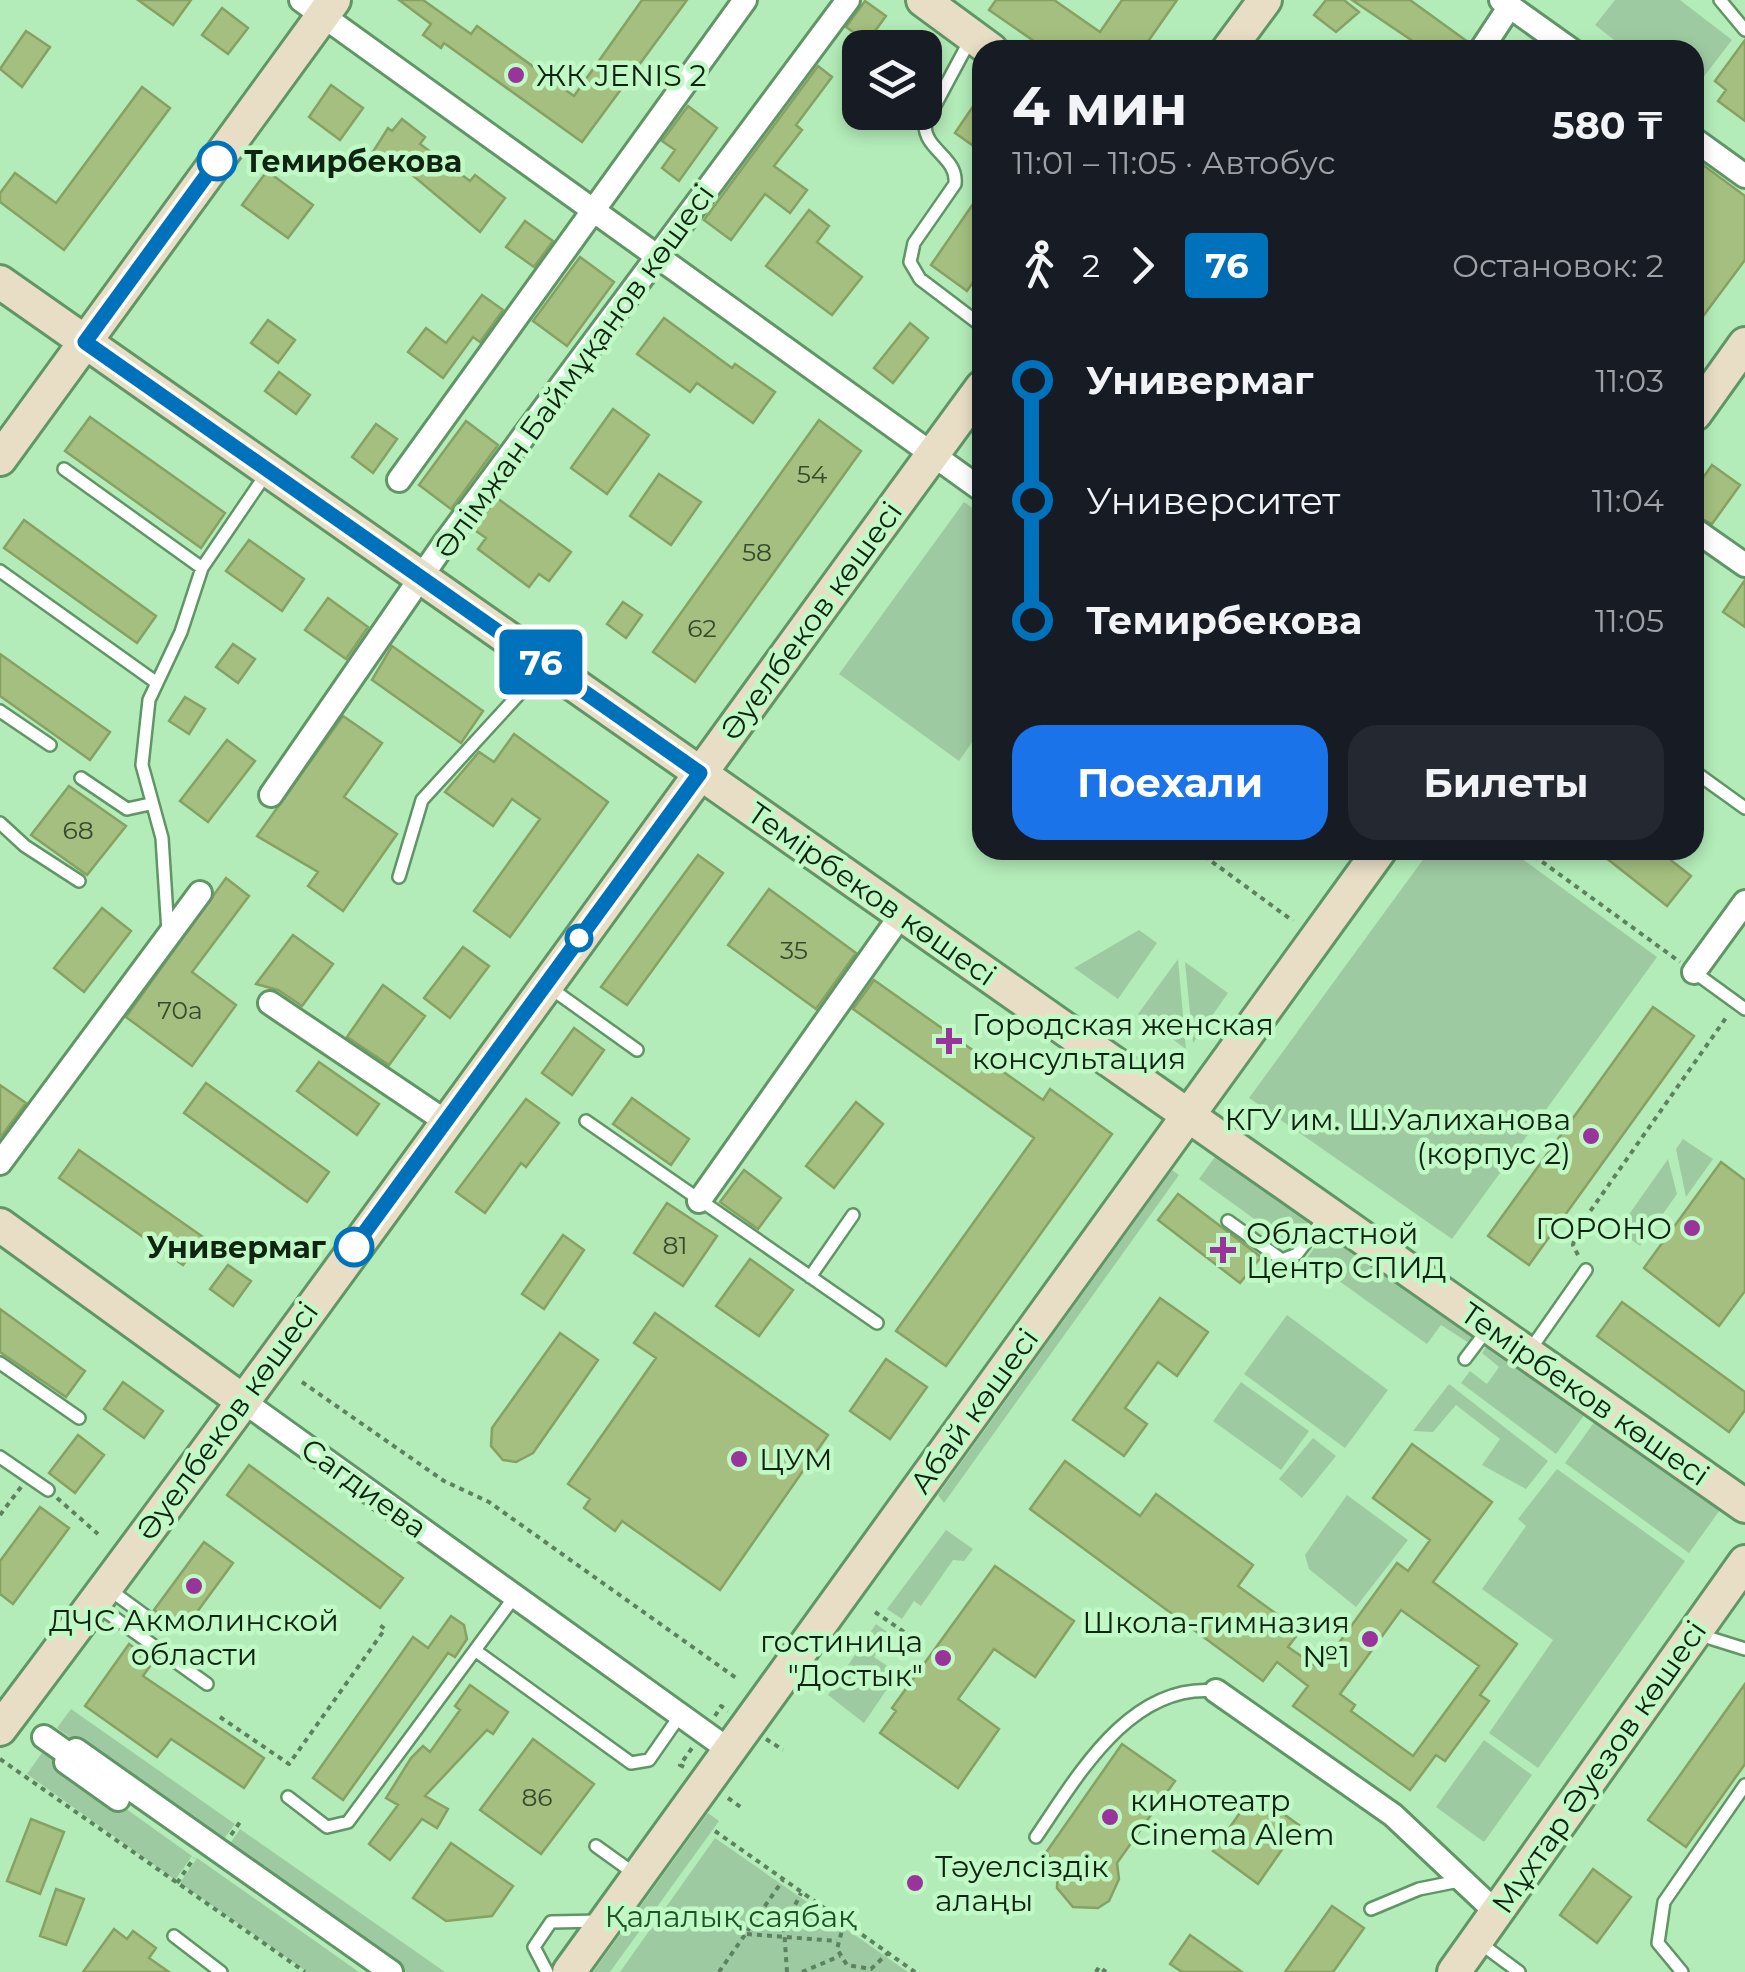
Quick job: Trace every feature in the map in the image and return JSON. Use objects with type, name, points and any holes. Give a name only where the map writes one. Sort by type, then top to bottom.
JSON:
[{"type":"street","points":[[399,480],[745,0]]},
{"type":"street","name":"Әлімжан Баймұқанов көшесі","points":[[270,795],[422,579],[848,0]]},
{"type":"street","points":[[923,0],[978,40]]},
{"type":"street","points":[[1235,40],[1265,0]]},
{"type":"street","points":[[0,459],[319,5],[972,483]]},
{"type":"street","points":[[1488,40],[1515,5],[1558,40]]},
{"type":"street","points":[[1704,146],[1745,176]]},
{"type":"street","name":"Темірбеков көшесі","points":[[0,282],[1745,1506]]},
{"type":"street","points":[[1704,401],[1745,344]]},
{"type":"street","name":"Әуелбеков көшесі","points":[[0,1729],[972,402]]},
{"type":"street","points":[[1704,536],[1745,566]]},
{"type":"street","name":"Абай көшесі","points":[[569,1972],[1373,860]]},
{"type":"street","points":[[0,1162],[200,892]]},
{"type":"street","points":[[1694,972],[1745,902]]},
{"type":"street","points":[[699,1201],[901,914]]},
{"type":"street","points":[[270,1002],[446,1121]]},
{"type":"street","name":"Сагдиева","points":[[0,1225],[729,1750]]},
{"type":"street","name":"Мұхтар Әуезов көшесі","points":[[1454,1972],[1745,1562]]},
{"type":"street","points":[[1216,1691],[1394,1815],[1459,1881],[1496,1912]]},
{"type":"street","points":[[44,1737],[71,1756],[66,1762],[174,1829],[303,1919],[365,1972]]},
{"type":"street","points":[[334,1942],[391,1972]]},
{"type":"lane","points":[[1720,0],[1745,30]]},
{"type":"lane","points":[[972,57],[925,124],[926,138],[953,167],[956,178],[914,243],[910,262],[920,279],[972,318]]},
{"type":"lane","points":[[64,469],[202,568]]},
{"type":"lane","points":[[168,937],[162,838],[142,766],[144,735],[157,683],[202,568],[268,470]]},
{"type":"lane","points":[[0,571],[157,683]]},
{"type":"lane","points":[[399,877],[422,800],[546,665]]},
{"type":"lane","points":[[0,711],[50,745]]},
{"type":"lane","points":[[81,778],[127,810],[150,804]]},
{"type":"lane","points":[[1704,778],[1745,808]]},
{"type":"lane","points":[[0,823],[25,846],[79,881]]},
{"type":"lane","points":[[1694,972],[1741,1006]]},
{"type":"lane","points":[[545,984],[637,1050]]},
{"type":"lane","points":[[586,1121],[877,1323]]},
{"type":"lane","points":[[1228,1221],[1282,1260],[1297,1254],[1328,1214]]},
{"type":"lane","points":[[810,1278],[853,1216]]},
{"type":"lane","points":[[1527,1353],[1586,1270]]},
{"type":"lane","points":[[1465,1360],[1489,1327]]},
{"type":"lane","points":[[0,1362],[79,1418]]},
{"type":"lane","points":[[0,1457],[48,1490]]},
{"type":"lane","points":[[100,1596],[156,1622]]},
{"type":"lane","points":[[100,1596],[207,1684]]},
{"type":"lane","points":[[288,1797],[327,1827],[348,1822],[515,1596]]},
{"type":"lane","points":[[1694,1633],[1745,1649]]},
{"type":"lane","points":[[476,1651],[631,1763],[648,1760],[680,1714]]},
{"type":"lane","points":[[1036,1837],[1094,1753],[1118,1730],[1170,1698],[1216,1691]]},
{"type":"lane","points":[[1682,1972],[1658,1943],[1659,1916],[1745,1785]]},
{"type":"lane","points":[[596,1846],[638,1876]]},
{"type":"lane","points":[[1371,1909],[1419,1890],[1459,1881]]},
{"type":"lane","points":[[546,1972],[534,1947],[553,1920],[606,1922]]},
{"type":"lane","points":[[174,1936],[221,1972]]},
{"type":"lane","points":[[1476,1941],[1520,1972]]},
{"type":"path","points":[[1210,860],[1293,921]]},
{"type":"path","points":[[1540,860],[1694,972]]},
{"type":"path","points":[[1586,1270],[1572,1244],[1577,1230],[1741,1006]]},
{"type":"path","points":[[302,1382],[444,1481],[489,1502],[739,1680]]},
{"type":"path","points":[[0,1515],[28,1476]]},
{"type":"path","points":[[48,1490],[98,1534]]},
{"type":"path","points":[[875,1612],[910,1636]]},
{"type":"path","points":[[220,1717],[289,1764],[385,1628],[377,1623]]},
{"type":"path","points":[[766,1738],[782,1750]]},
{"type":"path","points":[[0,1759],[305,1972]]},
{"type":"path","points":[[724,1796],[742,1808]]},
{"type":"path","points":[[716,1832],[915,1972]]},
{"type":"path","points":[[177,1883],[201,1851]]},
{"type":"path","points":[[719,1972],[784,1880]]},
{"type":"path","points":[[787,1972],[783,1937],[802,1893]]},
{"type":"path","points":[[845,1923],[837,1941],[847,1965],[861,1971],[872,1970],[888,1953]]},
{"type":"path","points":[[746,1934],[837,1941]]},
{"type":"path","points":[[802,1972],[840,1956]]},
{"type":"path","points":[[842,1972],[847,1965]]},
{"type":"path","points":[[1096,1972],[1099,1967],[1106,1972]]},
{"type":"green space","points":[[1615,0],[1680,0],[1732,40],[1704,76],[1704,40],[1614,40],[1595,25]]},
{"type":"green space","points":[[964,502],[972,508],[972,742],[959,761],[839,674]]},
{"type":"green space","points":[[1423,860],[1524,860],[1657,957],[1452,1239],[1249,1098]]},
{"type":"green space","points":[[1139,930],[1157,943],[1118,999],[1074,968]]},
{"type":"green space","points":[[1178,959],[1186,1049],[1138,1014]]},
{"type":"green space","points":[[1185,962],[1228,993],[1193,1043]]},
{"type":"green space","points":[[1683,1139],[1713,1159],[1686,1197],[1676,1149]]},
{"type":"green space","points":[[1217,1154],[1309,1221],[1294,1242],[1286,1242],[1199,1179]]},
{"type":"green space","points":[[1668,1159],[1677,1194],[1640,1246],[1618,1230]]},
{"type":"green space","points":[[1172,1170],[1179,1175],[944,1503],[938,1495]]},
{"type":"green space","points":[[1328,1230],[1473,1336],[1469,1343],[1441,1325],[1427,1344],[1307,1258]]},
{"type":"green space","points":[[1287,1315],[1388,1390],[1345,1448],[1244,1374]]},
{"type":"green space","points":[[1488,1344],[1585,1414],[1556,1454],[1461,1383],[1470,1371],[1487,1384],[1499,1367],[1482,1353]]},
{"type":"green space","points":[[1241,1382],[1309,1431],[1281,1470],[1213,1421]]},
{"type":"green space","points":[[1449,1384],[1548,1461],[1526,1489],[1482,1465],[1500,1439],[1456,1405],[1433,1432],[1413,1431]]},
{"type":"green space","points":[[1595,1421],[1720,1510],[1689,1553],[1565,1463]]},
{"type":"green space","points":[[1313,1438],[1336,1456],[1302,1498],[1279,1479]]},
{"type":"green space","points":[[1557,1469],[1685,1561],[1538,1768],[1489,1733],[1553,1640],[1482,1589],[1526,1526],[1518,1519]]},
{"type":"green space","points":[[1347,1495],[1408,1540],[1356,1607],[1309,1569],[1305,1555]]},
{"type":"green space","points":[[946,1530],[973,1549],[964,1561],[953,1560],[921,1606],[914,1601],[902,1619],[887,1609]]},
{"type":"green space","points":[[876,1624],[890,1634],[874,1657],[898,1673],[864,1723],[828,1695]]},
{"type":"green space","points":[[71,1709],[235,1824],[221,1843],[57,1728]]},
{"type":"green space","points":[[1484,1740],[1532,1775],[1484,1842],[1436,1807]]},
{"type":"green space","points":[[44,1750],[192,1856],[175,1880],[27,1774]]},
{"type":"green space","points":[[708,1813],[719,1821],[610,1972],[593,1972]]},
{"type":"green space","points":[[240,1829],[445,1972],[403,1972],[227,1848]]},
{"type":"green space","name":"Қалалық саябақ","points":[[715,1838],[908,1972],[620,1972]]},
{"type":"green space","points":[[197,1858],[359,1972],[307,1972],[180,1883]]},
{"type":"building","points":[[138,0],[191,0],[173,25]]},
{"type":"building","name":"ЖК JENIS 2","points":[[399,0],[423,0],[471,34],[477,26],[574,96],[642,0],[687,0],[582,142],[444,43],[441,48],[423,35],[431,24]]},
{"type":"building","points":[[996,0],[1054,0],[1100,32],[1122,0],[1177,0],[1149,40],[1032,40],[989,10]]},
{"type":"building","points":[[1326,0],[1344,0],[1359,12],[1336,32],[1314,15]]},
{"type":"building","points":[[1352,0],[1410,0],[1465,40],[1411,40]]},
{"type":"building","points":[[865,1],[886,16],[876,30],[846,27]]},
{"type":"building","points":[[222,8],[248,28],[228,54],[202,35]]},
{"type":"building","points":[[26,31],[50,47],[22,87],[0,69]]},
{"type":"building","points":[[1745,40],[1745,121],[1718,101],[1726,90],[1715,81]]},
{"type":"building","points":[[818,66],[832,77],[796,125],[802,130],[774,166],[807,190],[790,213],[765,194],[731,240],[704,220]]},
{"type":"building","points":[[331,85],[363,108],[340,140],[309,117]]},
{"type":"building","points":[[142,87],[170,108],[64,250],[0,202],[0,193],[15,173],[56,203]]},
{"type":"building","points":[[688,106],[717,128],[679,181],[662,168],[675,150],[662,141]]},
{"type":"building","points":[[972,108],[972,145],[955,133]]},
{"type":"building","points":[[402,119],[425,137],[420,144],[470,181],[475,175],[505,198],[480,232],[404,168],[400,174],[371,155],[388,128],[392,131]]},
{"type":"building","points":[[1704,166],[1745,196],[1745,260],[1704,315]]},
{"type":"building","points":[[267,171],[313,205],[288,238],[242,205]]},
{"type":"building","points":[[972,206],[972,284],[967,291],[931,265]]},
{"type":"building","points":[[809,210],[829,226],[817,242],[862,277],[832,315],[766,266]]},
{"type":"building","points":[[525,221],[553,241],[534,267],[506,247]]},
{"type":"building","points":[[580,257],[614,282],[567,346],[533,321]]},
{"type":"building","points":[[482,295],[503,310],[480,342],[473,337],[443,378],[408,352],[426,328],[446,343]]},
{"type":"building","points":[[664,318],[732,368],[735,364],[775,392],[753,423],[697,383],[690,392],[637,354]]},
{"type":"building","points":[[268,320],[295,340],[278,363],[251,343]]},
{"type":"building","points":[[910,323],[928,338],[893,383],[874,368]]},
{"type":"building","points":[[279,372],[310,395],[296,414],[265,391]]},
{"type":"building","points":[[613,409],[649,435],[607,494],[571,468]]},
{"type":"building","points":[[90,417],[225,513],[201,548],[65,451]]},
{"type":"building","points":[[819,420],[861,451],[695,682],[653,652]]},
{"type":"building","points":[[466,421],[498,445],[451,509],[419,485]]},
{"type":"building","points":[[376,424],[397,439],[373,473],[352,457]]},
{"type":"building","points":[[1712,465],[1740,485],[1712,524],[1704,520],[1704,476]]},
{"type":"building","points":[[659,474],[701,502],[671,545],[630,516]]},
{"type":"building","points":[[497,498],[571,552],[549,581],[539,574],[529,587],[478,549],[486,538],[473,529]]},
{"type":"building","points":[[24,520],[156,616],[137,643],[4,548]]},
{"type":"building","points":[[249,540],[304,579],[282,611],[226,571]]},
{"type":"building","points":[[1745,580],[1745,627],[1723,612]]},
{"type":"building","points":[[328,598],[368,627],[346,659],[305,630]]},
{"type":"building","points":[[623,602],[642,615],[626,638],[607,624]]},
{"type":"building","points":[[233,644],[255,659],[238,683],[216,667]]},
{"type":"building","points":[[392,646],[483,711],[461,743],[372,680]]},
{"type":"building","points":[[0,654],[110,732],[90,760],[0,696]]},
{"type":"building","points":[[185,697],[205,709],[189,734],[169,721]]},
{"type":"building","points":[[343,716],[382,743],[344,797],[397,834],[343,911],[308,886],[318,872],[257,836]]},
{"type":"building","points":[[514,734],[608,802],[510,937],[474,911],[540,819],[512,799],[493,826],[445,792],[479,752],[494,762]]},
{"type":"building","points":[[227,740],[255,761],[208,822],[180,801]]},
{"type":"building","points":[[69,786],[126,826],[87,875],[31,835]]},
{"type":"building","points":[[698,855],[723,873],[627,1005],[601,987]]},
{"type":"building","points":[[1609,860],[1671,860],[1691,876],[1667,906]]},
{"type":"building","points":[[226,878],[249,896],[192,972],[236,1005],[192,1066],[126,1017]]},
{"type":"building","points":[[769,889],[856,953],[816,1009],[728,945]]},
{"type":"building","points":[[102,908],[131,931],[84,992],[54,968]]},
{"type":"building","points":[[293,935],[333,964],[302,1006],[278,990],[256,984]]},
{"type":"building","points":[[463,947],[489,966],[450,1018],[424,998]]},
{"type":"building","points":[[874,980],[1043,1100],[1050,1089],[1112,1134],[946,1366],[896,1331],[1034,1138],[853,1009]]},
{"type":"building","points":[[383,985],[425,1016],[389,1065],[347,1037]]},
{"type":"building","name":"КГУ им. Ш.Уалиханова (корпус 2)","points":[[1653,1007],[1694,1036],[1529,1265],[1488,1236]]},
{"type":"building","points":[[574,1028],[604,1050],[572,1095],[542,1073]]},
{"type":"building","points":[[319,1062],[379,1104],[357,1135],[297,1091]]},
{"type":"building","points":[[206,1083],[329,1172],[307,1202],[184,1113]]},
{"type":"building","points":[[0,1085],[26,1103],[0,1138]]},
{"type":"building","points":[[632,1098],[689,1139],[671,1165],[613,1124]]},
{"type":"building","points":[[526,1099],[559,1123],[526,1167],[521,1163],[485,1213],[456,1192]]},
{"type":"building","points":[[856,1102],[883,1124],[834,1188],[806,1166]]},
{"type":"building","points":[[79,1150],[203,1237],[183,1265],[59,1178]]},
{"type":"building","points":[[1721,1162],[1745,1180],[1745,1291],[1719,1326],[1644,1268]]},
{"type":"building","points":[[744,1170],[781,1198],[758,1229],[720,1202]]},
{"type":"building","points":[[1178,1194],[1261,1257],[1240,1283],[1158,1220]]},
{"type":"building","points":[[667,1203],[717,1236],[683,1286],[634,1253]]},
{"type":"building","points":[[563,1235],[584,1250],[544,1309],[522,1294]]},
{"type":"building","points":[[750,1259],[793,1290],[759,1336],[716,1306]]},
{"type":"building","points":[[228,1265],[251,1281],[233,1306],[210,1289]]},
{"type":"building","points":[[1160,1298],[1208,1332],[1177,1376],[1158,1362],[1125,1408],[1147,1424],[1124,1456],[1073,1420]]},
{"type":"building","points":[[1622,1302],[1745,1392],[1745,1410],[1729,1432],[1597,1336]]},
{"type":"building","points":[[0,1309],[85,1371],[66,1397],[0,1352]]},
{"type":"building","name":"ЦУМ","points":[[655,1313],[828,1435],[720,1590],[622,1521],[615,1531],[584,1508],[590,1499],[568,1484],[656,1358],[634,1343]]},
{"type":"building","points":[[560,1333],[598,1360],[533,1453],[516,1462],[503,1460],[491,1446],[492,1428]]},
{"type":"building","points":[[886,1359],[927,1387],[890,1439],[850,1411]]},
{"type":"building","points":[[123,1382],[163,1411],[144,1438],[104,1409]]},
{"type":"building","points":[[78,1435],[104,1455],[75,1493],[49,1473]]},
{"type":"building","points":[[1412,1444],[1492,1502],[1433,1582],[1517,1644],[1480,1695],[1489,1701],[1445,1761],[1436,1755],[1410,1790],[1293,1706],[1308,1686],[1277,1662],[1263,1681],[1030,1509],[1065,1461],[1140,1516],[1156,1494],[1253,1565],[1238,1586],[1300,1631],[1288,1647],[1320,1669],[1397,1563],[1408,1571],[1430,1540],[1373,1498]],"holes":[[[1401,1610],[1479,1666],[1413,1756],[1351,1711],[1355,1705],[1340,1694]]]},
{"type":"building","points":[[249,1465],[403,1578],[380,1608],[227,1495]]},
{"type":"building","points":[[40,1507],[69,1528],[13,1604],[0,1594],[0,1561]]},
{"type":"building","name":"ДЧС Акмолинской области","points":[[204,1542],[233,1563],[183,1631],[154,1610]]},
{"type":"building","points":[[995,1566],[1074,1621],[1035,1677],[994,1649],[958,1699],[999,1729],[958,1788],[880,1733],[896,1711],[892,1708]]},
{"type":"building","points":[[451,1616],[464,1625],[467,1639],[455,1657],[448,1653],[343,1800],[313,1778],[413,1637],[428,1648]]},
{"type":"building","points":[[129,1644],[153,1662],[143,1676],[264,1758],[244,1788],[171,1739],[157,1757],[85,1706]]},
{"type":"building","points":[[1745,1684],[1745,1764],[1686,1847],[1648,1820]]},
{"type":"building","points":[[470,1685],[508,1712],[493,1734],[487,1730],[425,1796],[448,1809],[437,1828],[422,1819],[390,1860],[369,1844],[398,1805],[386,1798],[411,1758],[423,1746],[430,1752],[460,1710],[455,1706]]},
{"type":"building","points":[[533,1739],[594,1784],[541,1854],[480,1810]]},
{"type":"building","name":"кинотеатр Cinema Alem","points":[[1122,1744],[1175,1781],[1117,1863],[1119,1879],[1109,1901],[1098,1908],[1073,1907],[1057,1888],[1058,1863],[1045,1854]]},
{"type":"building","points":[[1254,1793],[1299,1825],[1258,1884],[1213,1851]]},
{"type":"building","points":[[31,1819],[64,1832],[40,1894],[7,1881]]},
{"type":"building","points":[[451,1843],[513,1886],[492,1916],[446,1921],[413,1898]]},
{"type":"building","points":[[1593,1869],[1631,1897],[1597,1943],[1560,1915]]},
{"type":"building","points":[[56,1889],[84,1899],[66,1945],[40,1936]]},
{"type":"building","points":[[1332,1906],[1364,1928],[1333,1972],[1285,1972]]},
{"type":"building","points":[[114,1929],[127,1939],[133,1931],[156,1948],[149,1958],[169,1972],[83,1972]]},
{"type":"building","points":[[1190,1935],[1242,1972],[1182,1972],[1170,1964]]},
{"type":"bus line","name":"76","points":[[217,161],[85,342],[700,773],[354,1247]]},
{"type":"place","name":"ЖК JENIS 2","points":[[516,75]]},
{"type":"place","name":"Темирбекова","points":[[217,161]]},
{"type":"place","name":"Городская женская консультация","points":[[949,1041]]},
{"type":"place","name":"КГУ им. Ш.Уалиханова (корпус 2)","points":[[1591,1136]]},
{"type":"place","name":"ГОРОНО","points":[[1692,1228]]},
{"type":"place","name":"Универмаг","points":[[354,1247]]},
{"type":"place","name":"Областной Центр СПИД","points":[[1223,1250]]},
{"type":"place","name":"ЦУМ","points":[[739,1459]]},
{"type":"place","name":"ДЧС Акмолинской области","points":[[194,1586]]},
{"type":"place","name":"Школа-гимназия №1","points":[[1370,1639]]},
{"type":"place","name":"гостиница \"Достык\"","points":[[943,1658]]},
{"type":"place","name":"кинотеатр Cinema Alem","points":[[1110,1817]]},
{"type":"place","name":"Тәуелсіздік алаңы","points":[[915,1883]]}]
